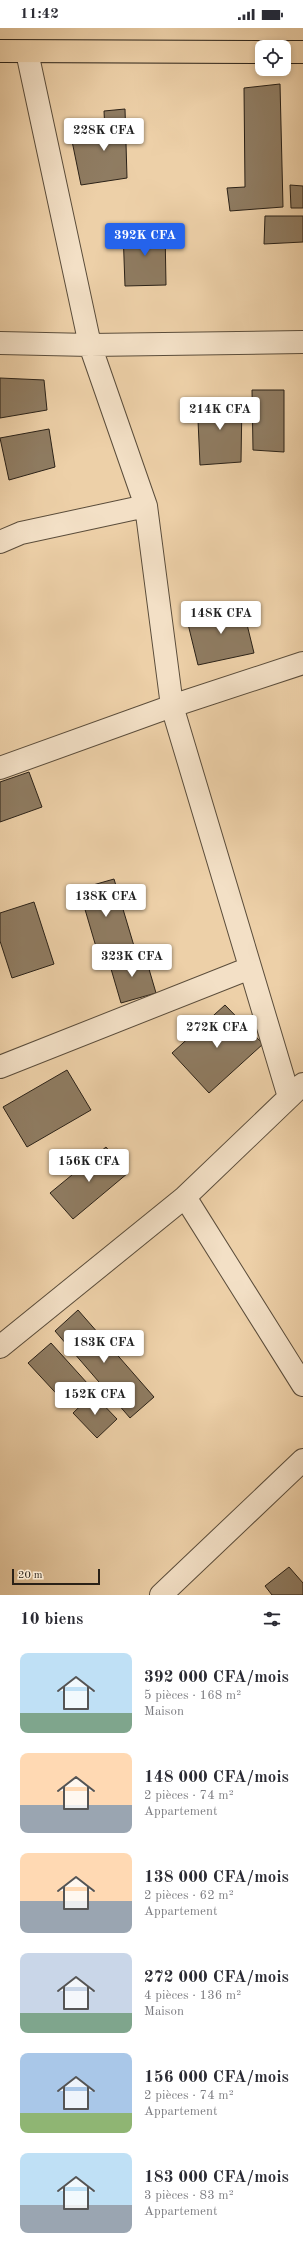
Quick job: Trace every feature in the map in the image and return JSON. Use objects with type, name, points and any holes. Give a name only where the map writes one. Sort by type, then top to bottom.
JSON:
[{"type":"highway","points":[[0,52],[255,52]]},
{"type":"highway","points":[[291,52],[303,52]]},
{"type":"street","points":[[0,1347],[186,1197],[296,1090],[250,968],[172,706],[146,506],[90,345],[27,52]]},
{"type":"street","points":[[0,343],[90,345],[303,342]]},
{"type":"street","points":[[0,542],[21,533],[146,506]]},
{"type":"street","points":[[0,768],[172,706],[303,663]]},
{"type":"street","points":[[0,1067],[250,968]]},
{"type":"street","points":[[186,1197],[303,1385]]},
{"type":"street","points":[[161,1595],[303,1460]]},
{"type":"building","points":[[280,84],[283,207],[230,211],[227,188],[245,187],[244,88]]},
{"type":"building","points":[[125,109],[127,178],[81,185],[72,141],[105,132],[104,111]]},
{"type":"building","points":[[290,185],[303,186],[303,208],[291,208]]},
{"type":"building","points":[[265,216],[303,216],[303,242],[264,244]]},
{"type":"building","points":[[165,229],[166,285],[125,286],[123,230]]},
{"type":"building","points":[[0,378],[44,380],[47,410],[0,418]]},
{"type":"building","points":[[252,390],[284,390],[284,452],[253,450]]},
{"type":"building","points":[[197,398],[242,400],[241,462],[200,465]]},
{"type":"building","points":[[49,429],[55,467],[9,480],[0,438]]},
{"type":"building","points":[[242,604],[254,653],[198,665],[187,620]]},
{"type":"building","points":[[29,772],[42,807],[0,822],[0,782]]},
{"type":"building","points":[[114,879],[134,946],[99,957],[79,889]]},
{"type":"building","points":[[34,902],[54,964],[12,978],[0,941],[0,913]]},
{"type":"building","points":[[144,952],[156,993],[121,1003],[109,962]]},
{"type":"building","points":[[225,1005],[263,1044],[209,1093],[172,1053]]},
{"type":"building","points":[[67,1070],[91,1110],[27,1147],[3,1107]]},
{"type":"building","points":[[106,1147],[128,1173],[73,1219],[50,1193]]},
{"type":"building","points":[[78,1310],[154,1397],[130,1418],[55,1331]]},
{"type":"building","points":[[51,1343],[88,1384],[66,1404],[28,1363]]},
{"type":"building","points":[[93,1394],[117,1419],[97,1438],[73,1413]]},
{"type":"building","points":[[289,1567],[303,1583],[303,1595],[272,1595],[265,1586]]}]
